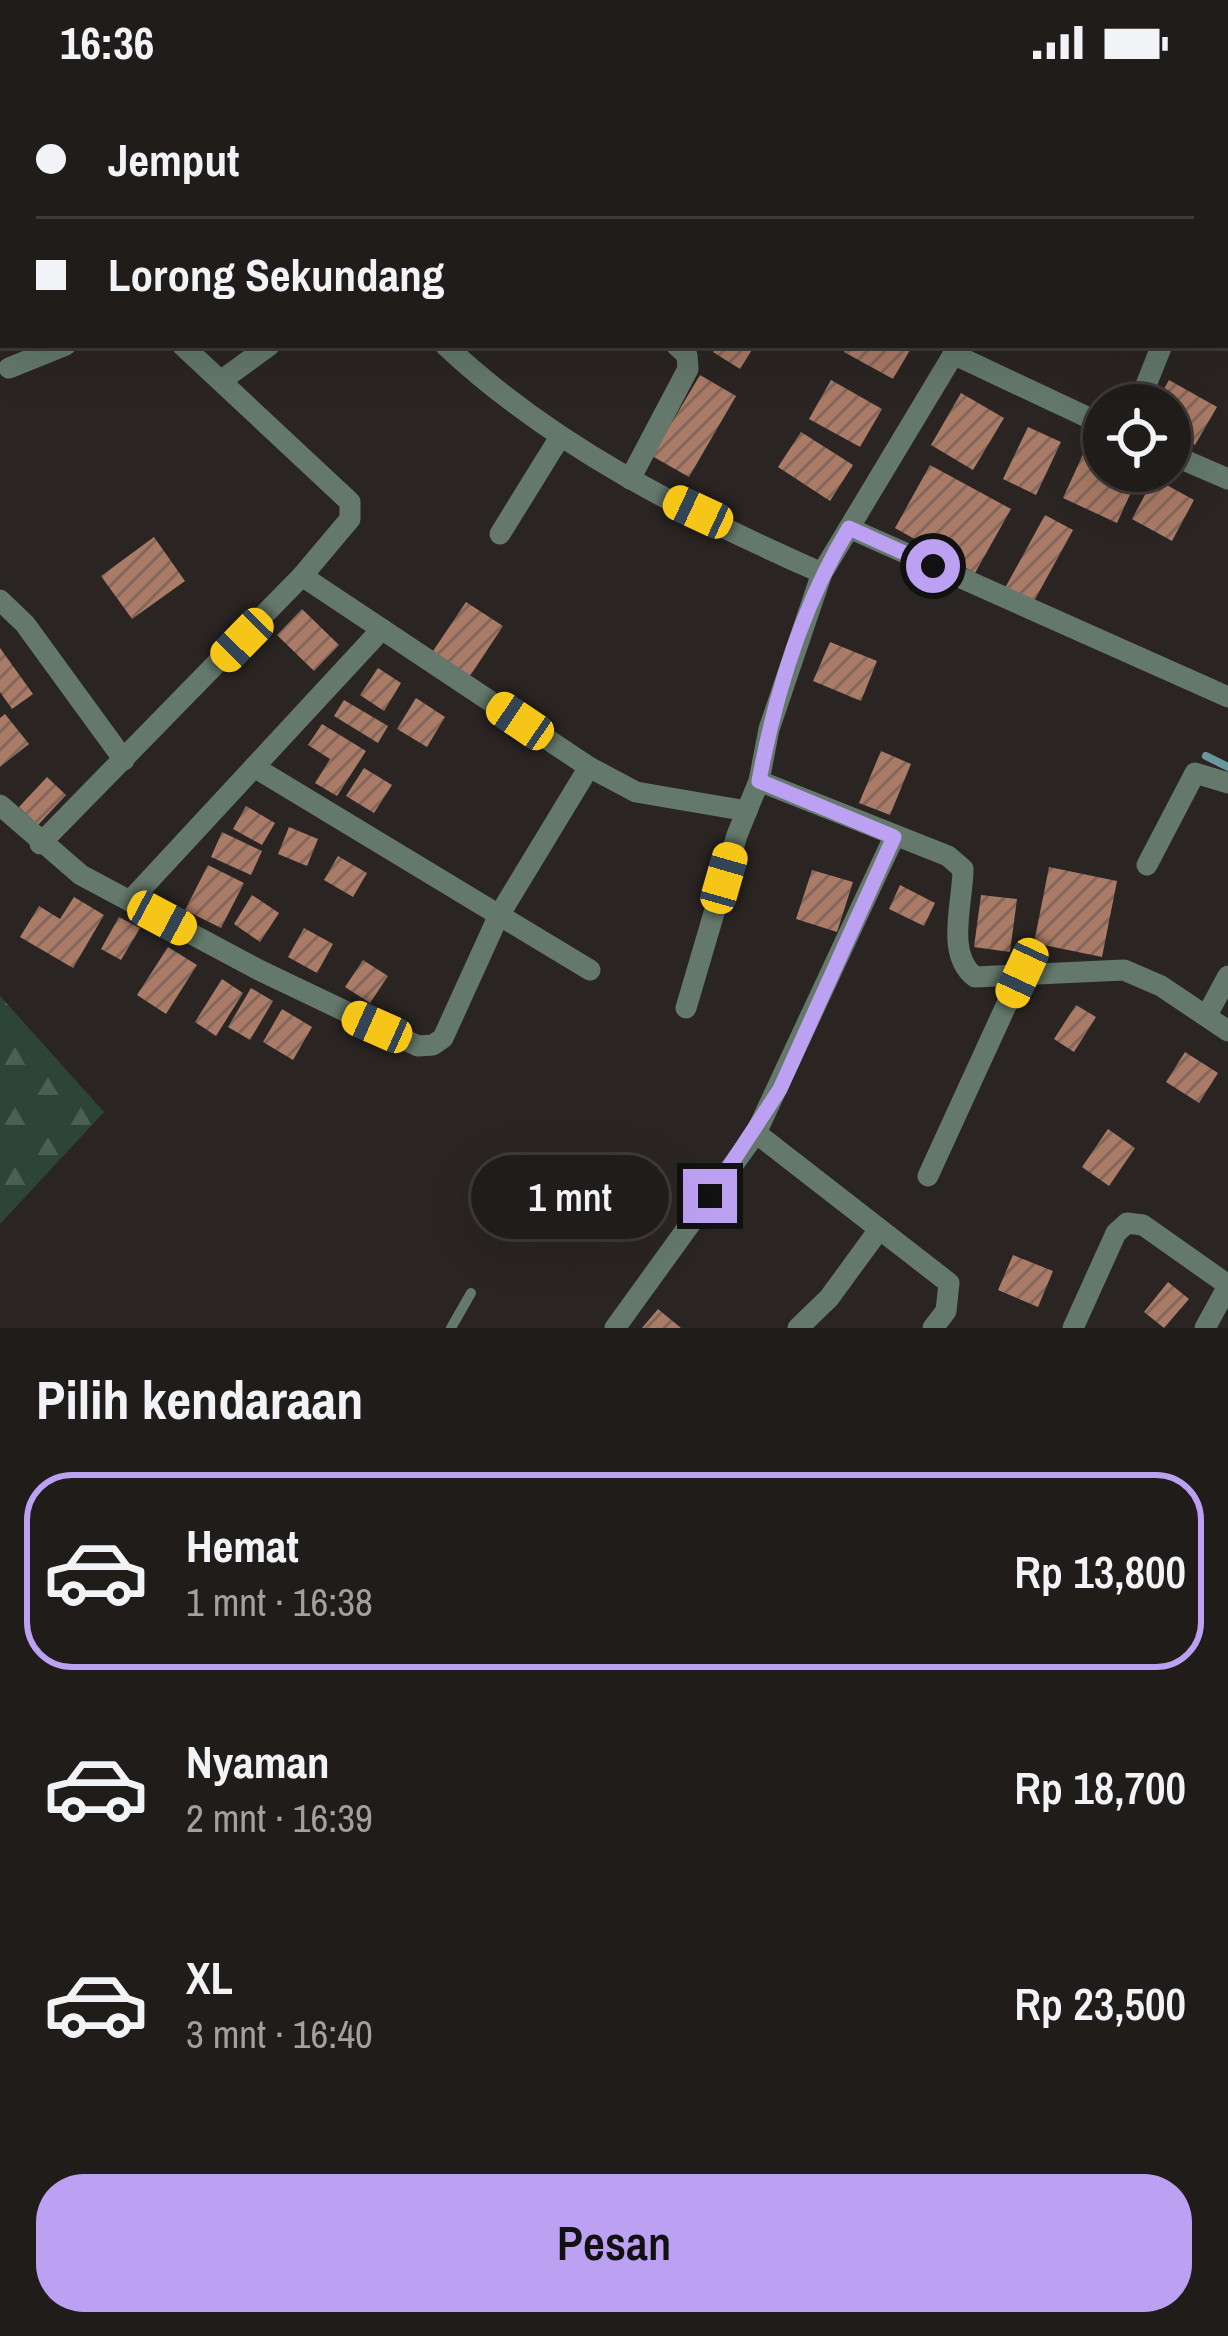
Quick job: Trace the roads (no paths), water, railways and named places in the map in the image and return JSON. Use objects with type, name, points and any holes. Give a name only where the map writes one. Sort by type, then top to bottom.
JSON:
[{"type":"street","points":[[8,368],[58,348]]},
{"type":"street","points":[[40,844],[302,576],[350,519],[350,502],[185,348]]},
{"type":"street","points":[[221,380],[266,348]]},
{"type":"street","points":[[449,348],[560,437],[630,479],[822,573]]},
{"type":"street","points":[[630,479],[688,369],[687,355],[679,348]]},
{"type":"street","points":[[1146,384],[1161,348]]},
{"type":"street","points":[[686,1008],[759,781],[769,729],[822,573],[956,349],[1083,414]]},
{"type":"street","points":[[500,534],[560,437]]},
{"type":"street","points":[[1191,463],[1228,479]]},
{"type":"street","points":[[849,528],[1228,697]]},
{"type":"street","points":[[302,576],[589,767],[636,792],[747,811]]},
{"type":"street","points":[[0,601],[25,624],[124,760]]},
{"type":"street","points":[[130,901],[382,629]]},
{"type":"street","points":[[254,767],[590,970]]},
{"type":"street","points":[[0,805],[40,844],[130,901],[259,970],[418,1046],[433,1046],[442,1038],[498,916],[589,767]]},
{"type":"street","points":[[1147,865],[1187,782],[1205,773],[1228,783]]},
{"type":"street","points":[[759,781],[948,856],[963,869],[961,966],[975,977],[1124,970],[1228,1031]]},
{"type":"street","points":[[615,1328],[756,1133],[894,837]]},
{"type":"street","points":[[928,1176],[1022,973]]},
{"type":"street","points":[[1207,1015],[1228,976]]},
{"type":"street","points":[[756,1133],[949,1283],[946,1311],[933,1328]]},
{"type":"street","points":[[1073,1328],[1116,1233],[1127,1223],[1143,1225],[1228,1285],[1205,1328]]},
{"type":"street","points":[[798,1328],[829,1298],[878,1231]]},
{"type":"lane","points":[[451,1328],[471,1293]]},
{"type":"waterway","points":[[1206,756],[1228,767]]}]
